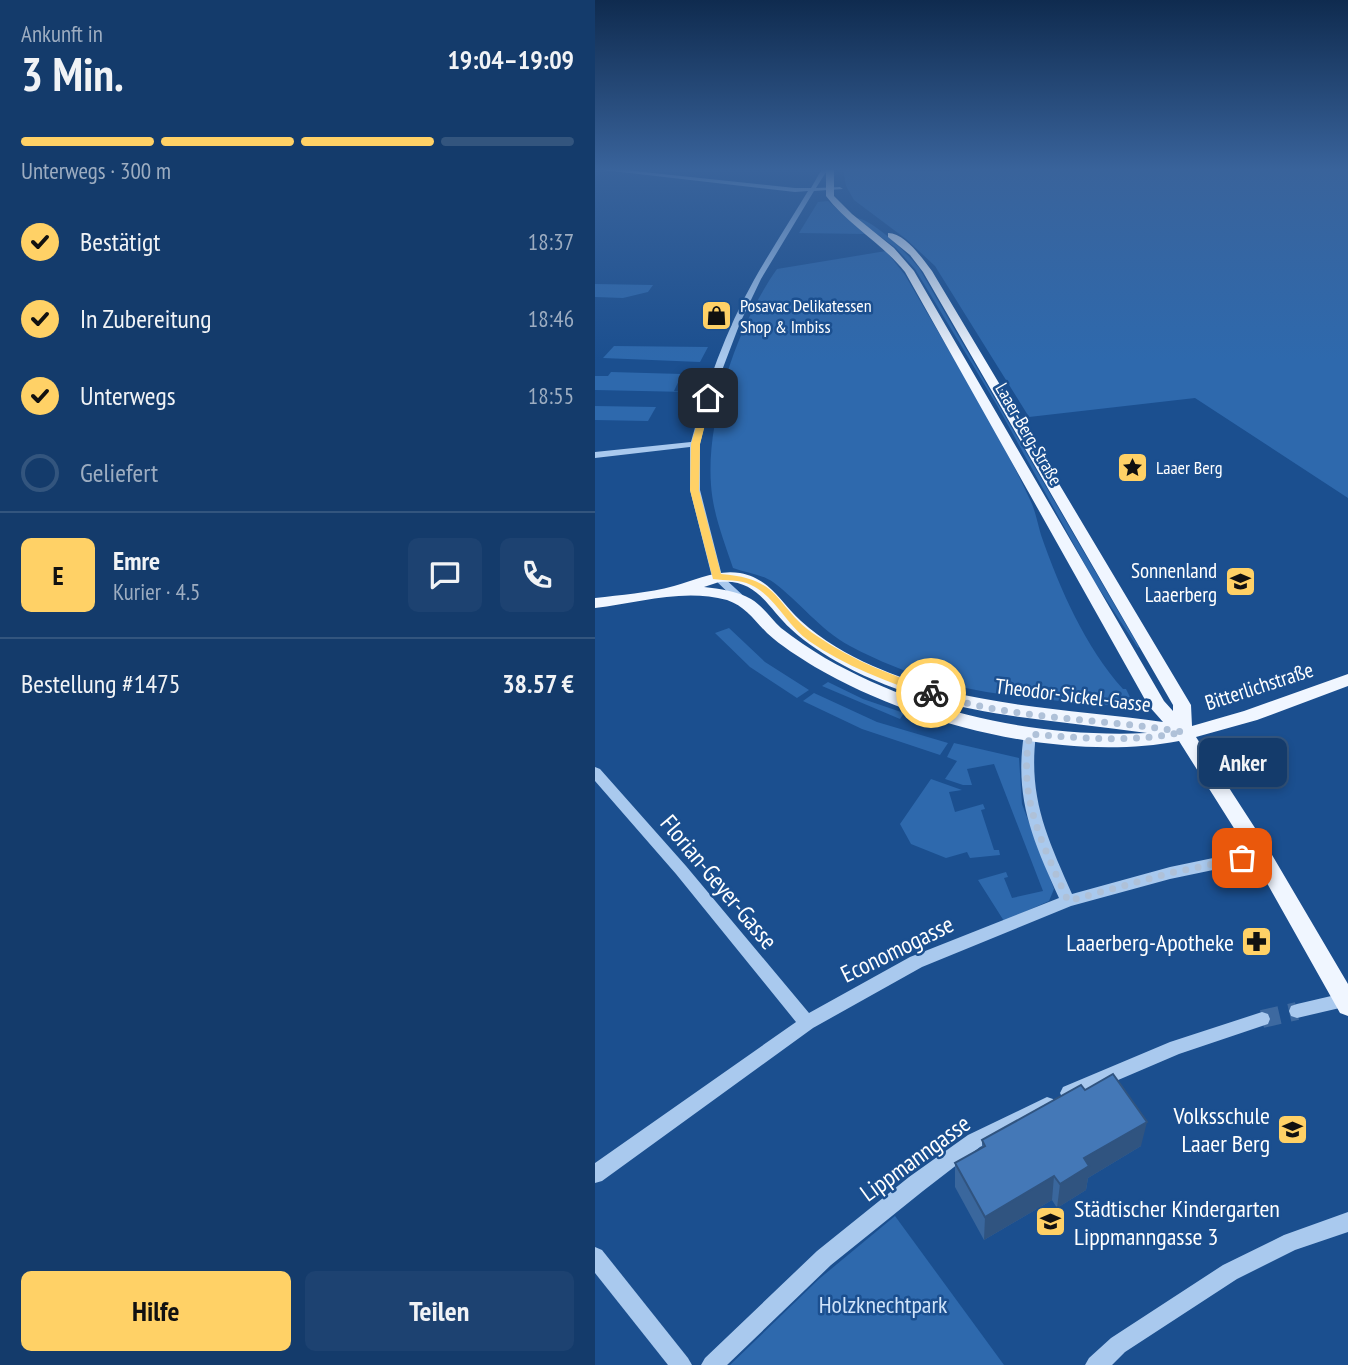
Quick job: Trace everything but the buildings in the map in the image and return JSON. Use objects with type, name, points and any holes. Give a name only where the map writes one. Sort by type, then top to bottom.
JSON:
[{"type":"main road","name":"Laaer-Berg-Straße","points":[[870,233],[895,252],[909,271],[1157,705],[1183,732],[1261,854],[1346,1003]]},
{"type":"main road","name":"Theodor-Sickel-Gasse","points":[[717,577],[745,579],[755,583],[768,591],[794,623],[813,639],[867,670],[911,687],[942,697],[1012,712],[1106,720],[1183,732]]},
{"type":"main road","points":[[595,603],[680,589],[717,577]]},
{"type":"main road","points":[[680,589],[716,594],[744,602]]},
{"type":"main road","name":"Theodor-Sickel-Gasse","points":[[744,602],[796,648],[860,683],[912,703],[989,726],[1030,734],[1111,740],[1150,739],[1183,732]]},
{"type":"main road","name":"Bitterlichstraße","points":[[1183,732],[1232,721],[1348,680]]},
{"type":"street","points":[[744,602],[717,577],[695,490],[695,444],[708,398],[736,323],[763,270],[786,233]]},
{"type":"street","points":[[595,455],[695,444]]},
{"type":"street","points":[[1030,734],[1026,787],[1030,808],[1068,901]]},
{"type":"street","name":"Florian-Geyer-Gasse","points":[[595,772],[681,870],[807,1023]]},
{"type":"street","name":"Economogasse","points":[[595,1174],[807,1023],[916,962],[1068,901],[1170,873],[1261,854]]},
{"type":"street","points":[[1297,1011],[1346,1003]]},
{"type":"street","name":"Lippmanngasse","points":[[712,1365],[824,1258],[974,1141],[1096,1080],[1176,1046],[1262,1019]]},
{"type":"street","points":[[1096,1365],[1118,1345],[1230,1272],[1291,1242],[1348,1222]]},
{"type":"street","points":[[595,1257],[681,1365]]},
{"type":"green space","points":[[799,233],[864,233],[865,234]]},
{"type":"green space","points":[[875,233],[883,233],[919,268],[1138,648],[1094,581],[998,407],[915,269],[896,248]]},
{"type":"green space","points":[[898,233],[1348,233],[1348,498],[1195,398],[1029,417],[935,266]]},
{"type":"green space","points":[[886,251],[905,275],[1003,445],[1032,504],[1048,555],[1065,596],[1097,655],[1109,673],[1126,689],[1130,697],[1127,704],[1119,706],[1014,696],[917,675],[850,646],[829,632],[773,582],[733,568],[714,506],[711,458],[719,401],[727,372],[750,316],[777,269]]},
{"type":"green space","points":[[595,284],[653,285],[648,292],[623,298],[595,297]]},
{"type":"green space","points":[[614,346],[708,347],[700,362],[603,358]]},
{"type":"green space","points":[[611,372],[682,374],[674,391],[687,392],[595,390],[595,376],[608,376]]},
{"type":"green space","points":[[595,406],[656,407],[648,421],[595,420]]},
{"type":"green space","points":[[729,628],[765,662],[809,690],[797,698],[750,667],[715,633]]},
{"type":"green space","points":[[828,682],[863,699],[904,713],[900,719],[822,686]]},
{"type":"green space","points":[[814,693],[877,722],[948,743],[940,755],[862,729],[803,701]]},
{"type":"green space","points":[[954,743],[1019,758],[1022,804],[1054,889],[1049,901],[1004,921],[978,880],[1006,872],[1008,877],[1004,878],[1012,898],[1043,891],[994,764],[967,769],[972,785],[945,779],[957,761],[947,757]]},
{"type":"green space","points":[[931,779],[962,790],[949,792],[955,812],[983,804],[985,809],[981,810],[994,850],[999,850],[1000,855],[970,858],[967,852],[946,858],[911,844],[900,824]]},
{"type":"green space","name":"Holzknechtpark","points":[[895,1216],[1004,1365],[730,1365],[819,1279]]},
{"type":"tunnel","points":[[1262,1019],[1297,1011]]},
{"type":"way so far","points":[[931,693],[1012,712],[1106,720],[1183,732],[1150,739],[1111,740],[1030,734],[1026,787],[1030,808],[1068,901],[1170,873],[1242,858]]},
{"type":"place","name":"Posavac Delikatessen Shop & Imbiss","points":[[717,315]]},
{"type":"place","name":"Laaer Berg","points":[[1133,467]]},
{"type":"place","name":"Sonnenland Laaerberg","points":[[1240,582]]},
{"type":"place","name":"Anker","points":[[1242,858]]},
{"type":"place","name":"Laaerberg-Apotheke","points":[[1257,942]]},
{"type":"place","name":"Volksschule Laaer Berg","points":[[1293,1129]]},
{"type":"place","name":"Städtischer Kindergarten Lippmanngasse 3","points":[[1051,1222]]},
{"type":"route","points":[[708,398],[695,444],[695,490],[717,577],[734,577],[755,583],[768,591],[794,623],[813,639],[867,670],[931,693]]}]
